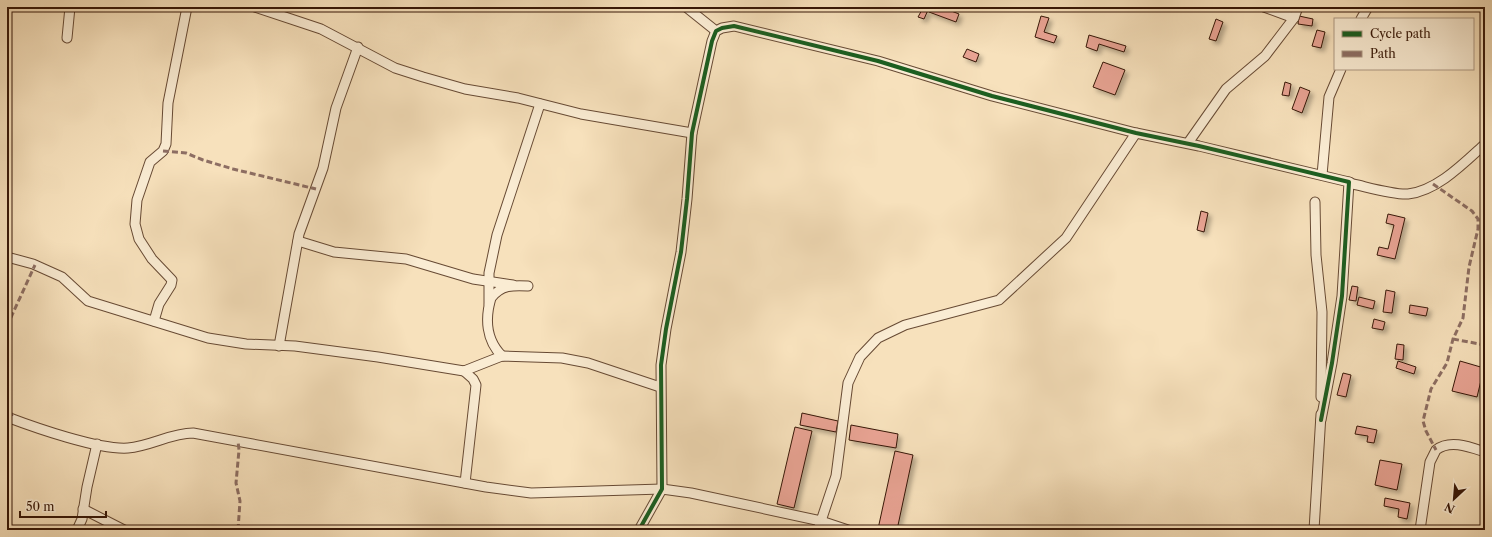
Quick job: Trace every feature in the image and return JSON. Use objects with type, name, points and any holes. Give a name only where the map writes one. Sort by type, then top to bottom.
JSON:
[{"type":"street","points":[[67,38],[70,7]]},
{"type":"street","points":[[154,321],[159,304],[171,285],[172,280],[152,259],[139,239],[134,224],[136,200],[150,162],[163,151],[166,144],[168,103],[187,7]]},
{"type":"street","points":[[255,7],[321,29],[358,47],[395,68],[466,89],[581,114],[692,133]]},
{"type":"street","points":[[686,7],[716,31]]},
{"type":"street","points":[[1264,7],[1294,18]]},
{"type":"street","points":[[1188,144],[1226,89],[1266,56],[1294,18],[1298,7]]},
{"type":"street","points":[[1362,18],[1368,7]]},
{"type":"street","points":[[639,530],[662,489],[661,365],[666,329],[682,244],[692,133],[712,41],[716,31],[722,28],[734,26],[863,57],[992,96],[1136,133],[1322,175],[1352,184],[1406,194],[1423,191],[1449,174],[1485,144]]},
{"type":"street","points":[[279,346],[298,241],[307,208],[323,168],[336,108],[358,47]]},
{"type":"street","points":[[1322,175],[1329,97],[1341,70]]},
{"type":"street","points":[[502,356],[491,342],[487,325],[489,304],[488,281],[496,235],[540,104]]},
{"type":"street","points":[[818,530],[836,476],[848,383],[860,357],[878,338],[906,325],[999,300],[1066,238],[1136,133]]},
{"type":"street","points":[[1321,420],[1332,363],[1342,296],[1349,182]]},
{"type":"street","points":[[1314,530],[1321,420],[1322,312],[1316,255],[1315,202]]},
{"type":"street","points":[[298,241],[334,252],[406,259],[473,279],[528,286]]},
{"type":"street","points":[[7,257],[33,264],[62,277],[81,297],[88,301],[208,338],[246,344],[279,346],[378,357],[464,371],[502,356],[562,358],[588,362],[660,387]]},
{"type":"street","points":[[489,304],[495,292],[513,285]]},
{"type":"street","points":[[464,371],[473,379],[476,385],[465,483]]},
{"type":"street","points":[[7,417],[97,444],[127,448],[158,442],[182,433],[193,433],[465,483],[531,493],[662,489],[691,493],[821,521],[848,530]]},
{"type":"street","points":[[76,530],[82,519],[97,444]]},
{"type":"street","points":[[1420,530],[1430,462],[1436,450],[1446,445],[1464,445],[1485,452]]},
{"type":"street","points":[[83,509],[124,530]]},
{"type":"building","points":[[931,7],[941,7],[959,14],[956,22],[929,12]]},
{"type":"building","points":[[923,8],[928,10],[924,19],[918,17]]},
{"type":"building","points":[[1041,16],[1049,18],[1044,32],[1057,36],[1054,43],[1035,37]]},
{"type":"building","points":[[1299,16],[1313,19],[1312,26],[1298,24]]},
{"type":"building","points":[[1216,19],[1223,22],[1216,41],[1209,39]]},
{"type":"building","points":[[1317,30],[1325,32],[1321,48],[1312,46]]},
{"type":"building","points":[[1089,35],[1126,46],[1124,52],[1099,44],[1097,51],[1086,47]]},
{"type":"building","points":[[967,49],[979,54],[976,62],[963,57]]},
{"type":"building","points":[[1103,62],[1125,70],[1115,95],[1093,87]]},
{"type":"building","points":[[1285,82],[1291,84],[1289,96],[1282,95]]},
{"type":"building","points":[[1300,87],[1310,91],[1302,113],[1292,109]]},
{"type":"building","points":[[1201,211],[1208,213],[1204,232],[1197,230]]},
{"type":"building","points":[[1388,214],[1405,218],[1395,259],[1377,255],[1379,247],[1388,249],[1394,225],[1386,223]]},
{"type":"building","points":[[1352,286],[1358,287],[1356,301],[1349,300]]},
{"type":"building","points":[[1386,290],[1395,292],[1392,313],[1383,312]]},
{"type":"building","points":[[1359,297],[1375,301],[1373,309],[1357,305]]},
{"type":"building","points":[[1410,305],[1428,308],[1426,316],[1409,313]]},
{"type":"building","points":[[1374,319],[1385,322],[1383,330],[1372,328]]},
{"type":"building","points":[[1397,344],[1404,345],[1403,360],[1395,359]]},
{"type":"building","points":[[1398,361],[1416,367],[1414,374],[1396,368]]},
{"type":"building","points":[[1460,361],[1484,368],[1477,397],[1452,391]]},
{"type":"building","points":[[1343,373],[1351,375],[1346,397],[1337,395]]},
{"type":"building","points":[[802,413],[838,421],[836,432],[800,425]]},
{"type":"building","points":[[851,425],[898,434],[896,448],[849,440]]},
{"type":"building","points":[[1357,426],[1377,430],[1374,443],[1367,442],[1368,436],[1355,434]]},
{"type":"building","points":[[795,427],[812,431],[794,508],[777,504]]},
{"type":"building","points":[[1485,427],[1485,446],[1482,446]]},
{"type":"building","points":[[895,451],[913,455],[897,530],[881,530],[878,529]]},
{"type":"building","points":[[1380,460],[1402,464],[1397,490],[1375,485]]},
{"type":"building","points":[[1385,498],[1410,503],[1407,519],[1398,517],[1399,509],[1384,506]]},
{"type":"marked path","points":[[163,151],[186,153],[233,169],[316,189]]},
{"type":"marked path","points":[[1433,184],[1472,211],[1478,219],[1478,229],[1469,267],[1463,318],[1453,339],[1447,363],[1431,389],[1423,421],[1426,431],[1436,450]]},
{"type":"marked path","points":[[7,326],[35,265]]},
{"type":"marked path","points":[[1453,339],[1485,345]]},
{"type":"marked path","points":[[7,402],[13,419]]},
{"type":"marked path","points":[[238,441],[239,450],[236,483],[240,501],[238,530]]},
{"type":"cycle path","points":[[639,530],[662,489],[661,365],[666,329],[681,252],[692,133],[712,41],[716,31],[722,28],[734,26],[878,61],[992,96],[1136,133],[1199,146],[1349,182],[1342,296],[1332,363],[1321,420]]}]
